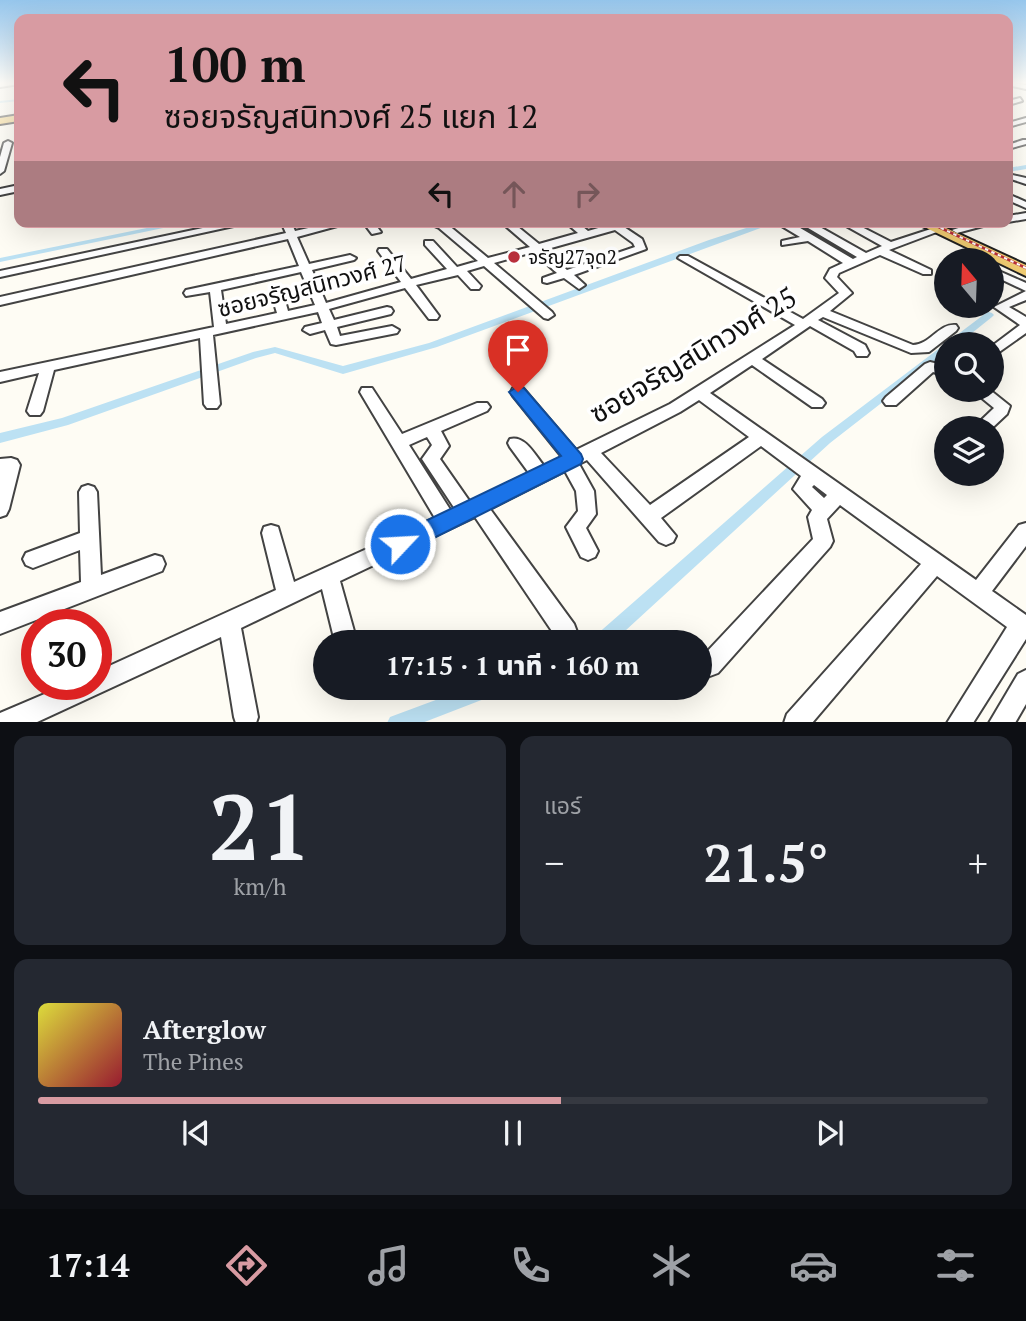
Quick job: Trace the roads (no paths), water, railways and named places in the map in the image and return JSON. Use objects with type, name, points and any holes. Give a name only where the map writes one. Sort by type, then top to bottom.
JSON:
[{"type":"main road","points":[[939,228],[1026,271]]},
{"type":"main road","points":[[947,228],[1026,261]]},
{"type":"street","points":[[0,171],[4,143]]},
{"type":"street","points":[[0,274],[218,228]]},
{"type":"street","points":[[288,228],[338,342],[391,330]]},
{"type":"street","points":[[0,300],[322,228]]},
{"type":"street","points":[[373,228],[376,232]]},
{"type":"street","points":[[445,228],[548,315]]},
{"type":"street","points":[[513,228],[579,285]]},
{"type":"street","points":[[578,228],[587,235]]},
{"type":"street","name":"ซอยจรัญสนิทวงศ์ 27","points":[[0,376],[284,317],[487,264],[609,228]]},
{"type":"street","points":[[547,279],[641,249],[638,241],[626,228]]},
{"type":"street","points":[[792,228],[809,238],[927,272]]},
{"type":"street","points":[[816,228],[872,254]]},
{"type":"street","points":[[849,228],[872,254]]},
{"type":"street","points":[[872,254],[927,228]]},
{"type":"street","points":[[957,230],[966,228]]},
{"type":"street","points":[[786,243],[809,238]]},
{"type":"street","points":[[429,243],[475,286]]},
{"type":"street","points":[[383,251],[433,316]]},
{"type":"street","name":"ซอยจรัญสนิทวงศ์ 25","points":[[112,677],[473,510],[698,392],[812,319],[847,291],[830,276],[872,254]]},
{"type":"street","points":[[190,293],[350,258]]},
{"type":"street","points":[[684,258],[812,319],[860,348],[862,354]]},
{"type":"street","points":[[1004,277],[1026,287]]},
{"type":"street","points":[[215,288],[221,331]]},
{"type":"street","points":[[276,290],[284,317]]},
{"type":"street","points":[[1004,343],[1026,325],[1000,309],[1026,295]]},
{"type":"street","points":[[310,330],[387,311]]},
{"type":"street","points":[[812,319],[911,349],[924,349],[951,328]]},
{"type":"street","points":[[206,334],[212,404]]},
{"type":"street","points":[[751,358],[817,404]]},
{"type":"street","points":[[35,411],[48,367]]},
{"type":"street","points":[[891,401],[930,367],[934,368]]},
{"type":"street","points":[[368,392],[447,522]]},
{"type":"street","points":[[518,392],[577,457],[649,516],[666,536]]},
{"type":"street","points":[[698,392],[1024,626],[960,722]]},
{"type":"street","points":[[995,416],[1002,410],[1002,406],[996,402]]},
{"type":"street","points":[[402,441],[482,407]]},
{"type":"street","points":[[431,429],[441,446],[430,458],[564,630]]},
{"type":"street","points":[[649,516],[761,437]]},
{"type":"street","points":[[516,443],[541,475]]},
{"type":"street","points":[[577,457],[587,514],[575,527],[588,551]]},
{"type":"street","points":[[0,466],[11,465],[0,509]]},
{"type":"street","points":[[811,473],[802,489],[824,509]]},
{"type":"street","points":[[88,492],[92,588]]},
{"type":"street","points":[[712,663],[823,541],[817,517],[839,494]]},
{"type":"street","points":[[978,593],[1026,531]]},
{"type":"street","points":[[271,533],[288,596]]},
{"type":"street","points":[[33,559],[89,538]]},
{"type":"street","points":[[797,722],[935,563]]},
{"type":"street","points":[[0,622],[155,564]]},
{"type":"street","points":[[329,577],[343,630]]},
{"type":"street","points":[[229,623],[246,716]]},
{"type":"street","points":[[1002,722],[1026,682]]},
{"type":"street","name":"ซอยจรัญสนิทวงศ์ 25","points":[[10,722],[28,718],[64,700]]},
{"type":"waterway","points":[[1013,169],[1026,167]]},
{"type":"waterway","points":[[0,260],[158,228]]},
{"type":"waterway","points":[[0,438],[64,422],[253,355],[275,350],[343,370],[433,345],[755,228]]},
{"type":"waterway","points":[[967,332],[985,318]]},
{"type":"waterway","points":[[614,630],[826,440],[934,357]]},
{"type":"waterway","points":[[399,722],[458,700]]},
{"type":"railway","points":[[941,228],[1026,268]]},
{"type":"place","name":"จรัญ27จุด2","points":[[514,257]]}]
